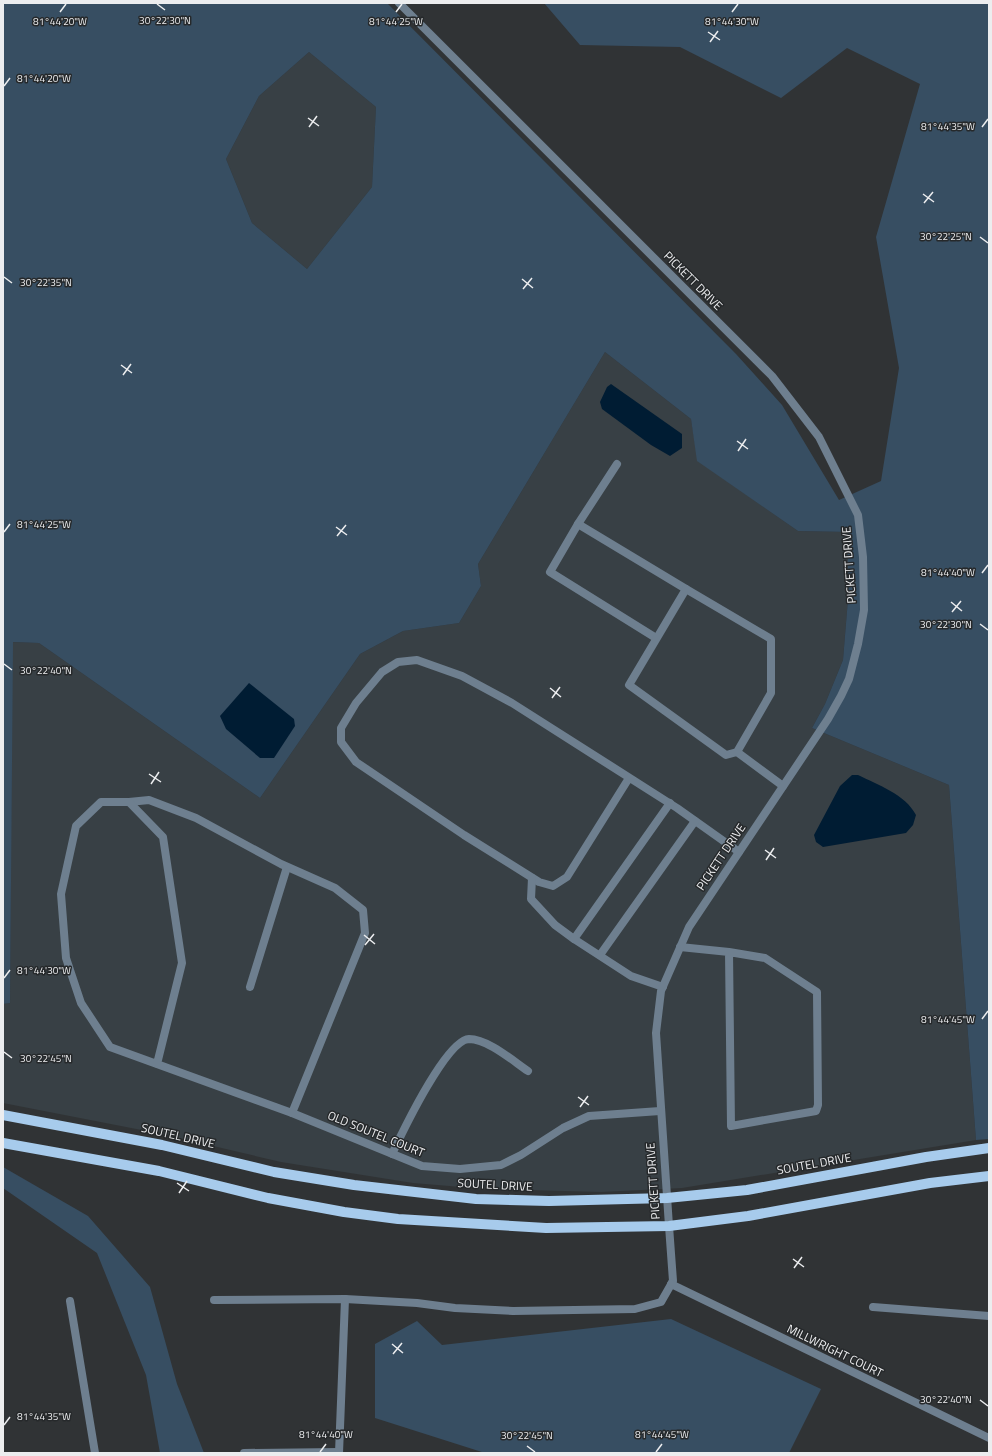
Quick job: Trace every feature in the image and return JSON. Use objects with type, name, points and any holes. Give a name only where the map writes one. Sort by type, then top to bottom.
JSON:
[{"type":"main road","name":"SOUTEL DRIVE","points":[[3,1115],[162,1144],[274,1172],[404,1192],[476,1199],[549,1201],[667,1198],[747,1190],[926,1157],[989,1148]]},
{"type":"main road","points":[[3,1143],[159,1171],[268,1198],[344,1212],[398,1219],[546,1228],[669,1226],[748,1216],[930,1184],[989,1176]]},
{"type":"street","name":"PICKETT DRIVE","points":[[399,3],[772,376],[819,437],[858,515],[863,557],[864,610],[858,644],[849,679],[828,719],[689,927],[663,987],[656,1034],[660,1111],[669,1226],[671,1284]]},
{"type":"street","points":[[617,464],[578,524],[550,572],[656,638]]},
{"type":"street","points":[[578,524],[771,638],[771,694],[737,752],[726,755],[629,685],[686,589]]},
{"type":"street","points":[[629,778],[567,877],[553,886],[538,882],[464,835],[356,762],[341,742],[341,728],[356,703],[382,672],[398,662],[417,660],[462,676],[512,703],[670,803],[739,852]]},
{"type":"street","points":[[737,752],[783,786]]},
{"type":"street","name":"OLD SOUTEL COURT","points":[[292,1113],[365,933],[363,910],[335,888],[287,867],[196,818],[149,800],[100,802],[76,826],[61,894],[66,958],[81,1003],[110,1047],[292,1113],[422,1166],[460,1169],[501,1165],[521,1155],[563,1128],[589,1116],[660,1111]]},
{"type":"street","points":[[129,802],[163,837],[182,962],[157,1064]]},
{"type":"street","points":[[574,939],[670,803]]},
{"type":"street","points":[[600,955],[695,820]]},
{"type":"street","points":[[250,987],[287,867]]},
{"type":"street","points":[[532,878],[531,899],[555,925],[631,976],[663,987]]},
{"type":"street","points":[[680,948],[729,952],[765,958],[817,992],[818,1105],[816,1110],[731,1126],[729,952]]},
{"type":"street","points":[[392,1154],[417,1101],[455,1046],[468,1039],[484,1042],[528,1071]]},
{"type":"street","points":[[214,1300],[345,1299],[513,1311],[635,1309],[661,1302],[671,1284]]},
{"type":"street","name":"MILLWRIGHT COURT","points":[[671,1284],[989,1438]]},
{"type":"street","points":[[244,1453],[339,1452],[345,1299]]},
{"type":"street","points":[[70,1301],[95,1453]]},
{"type":"street","points":[[873,1307],[989,1316]]},
{"type":"shaded area","points":[[3,3],[387,3],[736,354],[782,405],[839,500],[881,481],[899,368],[876,237],[920,84],[847,48],[781,98],[680,47],[580,45],[544,3],[989,3],[989,1139],[976,1140],[949,785],[812,728],[825,704],[843,660],[848,599],[848,532],[798,531],[697,461],[691,419],[605,352],[478,564],[481,586],[459,623],[403,631],[360,654],[260,798],[39,643],[13,642],[10,1003],[3,1004]],"holes":[[[309,52],[376,107],[372,187],[307,269],[252,223],[226,159],[259,96]]]},
{"type":"shaded area","points":[[309,52],[376,107],[372,187],[307,269],[252,223],[226,159],[259,96]]},
{"type":"shaded area","points":[[605,352],[691,419],[698,461],[798,531],[848,532],[848,599],[843,660],[825,704],[812,728],[949,785],[976,1140],[682,1188],[601,1192],[486,1189],[413,1183],[281,1162],[162,1134],[3,1103],[3,1004],[10,1003],[12,642],[39,643],[260,798],[360,654],[403,631],[459,623],[481,586],[478,564]]},
{"type":"shaded area","points":[[611,384],[682,434],[682,448],[670,456],[651,445],[602,409],[600,402],[607,387]]},
{"type":"shaded area","points":[[249,683],[294,719],[295,726],[274,758],[260,758],[226,729],[220,716]]},
{"type":"shaded area","points":[[852,775],[858,775],[890,791],[905,801],[916,815],[913,825],[906,833],[823,847],[816,842],[814,835],[840,786]]},
{"type":"shaded area","points":[[3,1167],[88,1216],[150,1287],[177,1384],[204,1453],[160,1453],[146,1375],[97,1253],[3,1188]]},
{"type":"shaded area","points":[[671,1319],[821,1389],[789,1453],[485,1453],[375,1418],[375,1344],[417,1321],[442,1345]]}]
